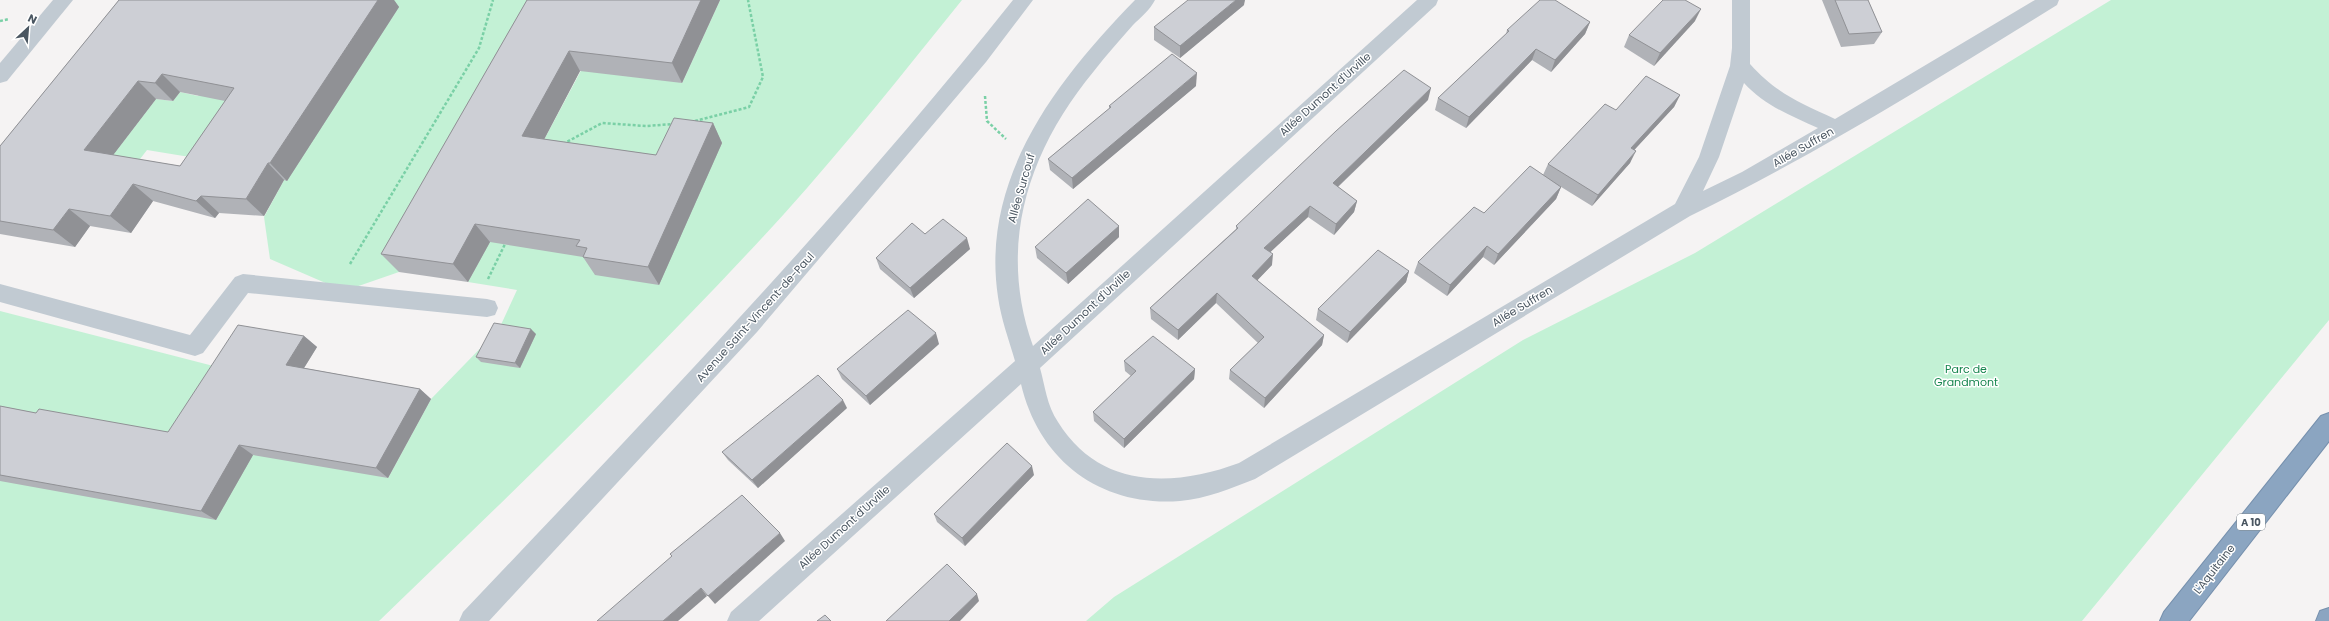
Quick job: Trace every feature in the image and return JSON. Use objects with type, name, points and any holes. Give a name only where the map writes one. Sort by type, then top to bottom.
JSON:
[{"type":"highway","name":"L'Aquitaine","points":[[2173,621],[2329,423]]},
{"type":"street","points":[[0,76],[64,0]]},
{"type":"street","name":"Avenue Saint-Vincent-de-Paul","points":[[472,621],[750,326],[980,57],[1024,0]]},
{"type":"street","name":"Allée Surcouf","points":[[1028,364],[1012,316],[1005,267],[1008,233],[1018,192],[1030,155],[1040,134],[1067,93],[1101,49],[1146,0]]},
{"type":"street","name":"Allée Dumont d'Urville","points":[[740,621],[1028,364],[1429,0]]},
{"type":"street","points":[[1683,210],[1709,157],[1740,66],[1742,48],[1741,0]]},
{"type":"street","name":"Allée Suffren","points":[[1028,364],[1040,411],[1057,440],[1082,464],[1108,479],[1138,489],[1178,491],[1207,486],[1247,471],[1683,210],[1749,178],[1969,50],[2050,0]]},
{"type":"street","points":[[1740,66],[1760,88],[1786,105],[1836,128]]},
{"type":"street","points":[[0,293],[196,346],[243,283],[481,307]]},
{"type":"path","points":[[333,292],[478,48],[493,0]]},
{"type":"path","points":[[691,122],[706,120],[749,107],[763,77],[748,0]]},
{"type":"path","points":[[980,57],[987,121],[1006,140],[1030,155]]},
{"type":"path","points":[[560,147],[571,138],[602,123],[646,126],[676,123]]},
{"type":"path","points":[[481,307],[509,238]]},
{"type":"green space","points":[[266,0],[214,161],[147,150],[130,172],[103,168],[156,99],[173,101],[180,92],[198,96]]},
{"type":"green space","points":[[352,0],[551,0],[399,272],[344,291],[270,259],[264,217],[284,180],[287,180],[398,8]]},
{"type":"green space","points":[[720,0],[962,0],[830,162],[735,267],[636,370],[379,621],[0,621],[0,311],[229,370],[388,478],[431,399],[499,329],[517,290],[468,282],[592,50],[682,83]]},
{"type":"green space","name":"Parc de Grandmont","points":[[2111,0],[2329,0],[2329,320],[2082,621],[1086,621],[1114,597],[1523,340],[1695,253]]},
{"type":"building","points":[[119,0],[378,0],[270,163],[268,163],[246,199],[201,196],[196,201],[133,184],[110,216],[69,209],[53,230],[0,221],[0,146]],"holes":[[[162,74],[234,88],[180,166],[84,150],[138,81],[155,83]]]},
{"type":"building","points":[[527,0],[701,0],[672,63],[569,51],[522,136],[656,155],[674,118],[713,123],[648,267],[583,257],[587,248],[576,246],[580,240],[475,224],[453,264],[381,254]]},
{"type":"building","points":[[1188,0],[1236,0],[1180,46],[1154,27]]},
{"type":"building","points":[[1540,0],[1555,0],[1590,22],[1555,60],[1536,49],[1469,117],[1438,98],[1509,31],[1507,30]]},
{"type":"building","points":[[1663,0],[1685,0],[1701,9],[1660,53],[1629,35]]},
{"type":"building","points":[[1835,0],[1868,0],[1882,32],[1849,34]]},
{"type":"building","points":[[1172,54],[1197,73],[1072,178],[1048,159],[1111,107],[1109,106]]},
{"type":"building","points":[[1404,70],[1431,88],[1333,183],[1357,201],[1336,224],[1310,206],[1264,248],[1273,254],[1252,276],[1324,335],[1265,398],[1230,370],[1264,337],[1217,293],[1178,330],[1150,308],[1238,228],[1236,226],[1336,131]]},
{"type":"building","points":[[1646,76],[1680,95],[1631,148],[1636,151],[1598,195],[1548,164],[1605,104],[1616,110]]},
{"type":"building","points":[[1530,166],[1561,187],[1498,254],[1487,246],[1450,285],[1418,262],[1474,207],[1484,213]]},
{"type":"building","points":[[1088,199],[1119,226],[1066,273],[1035,247]]},
{"type":"building","points":[[943,219],[967,238],[910,288],[876,258],[912,223],[925,234]]},
{"type":"building","points":[[1378,250],[1409,271],[1350,332],[1318,309]]},
{"type":"building","points":[[908,310],[936,333],[866,396],[837,369]]},
{"type":"building","points":[[494,323],[531,329],[515,363],[476,357]]},
{"type":"building","points":[[238,325],[304,336],[286,365],[420,389],[376,468],[239,445],[201,511],[0,475],[0,406],[36,413],[39,409],[168,432]]},
{"type":"building","points":[[1153,336],[1195,369],[1124,439],[1093,412],[1136,371],[1124,361]]},
{"type":"building","points":[[818,375],[843,400],[752,480],[722,452]]},
{"type":"building","points":[[1007,443],[1032,466],[962,538],[934,514]]},
{"type":"building","points":[[742,495],[780,533],[708,596],[701,588],[663,621],[597,621],[672,556],[670,554]]},
{"type":"building","points":[[947,564],[977,594],[949,621],[886,621]]},
{"type":"building","points":[[825,615],[831,621],[817,621]]}]
